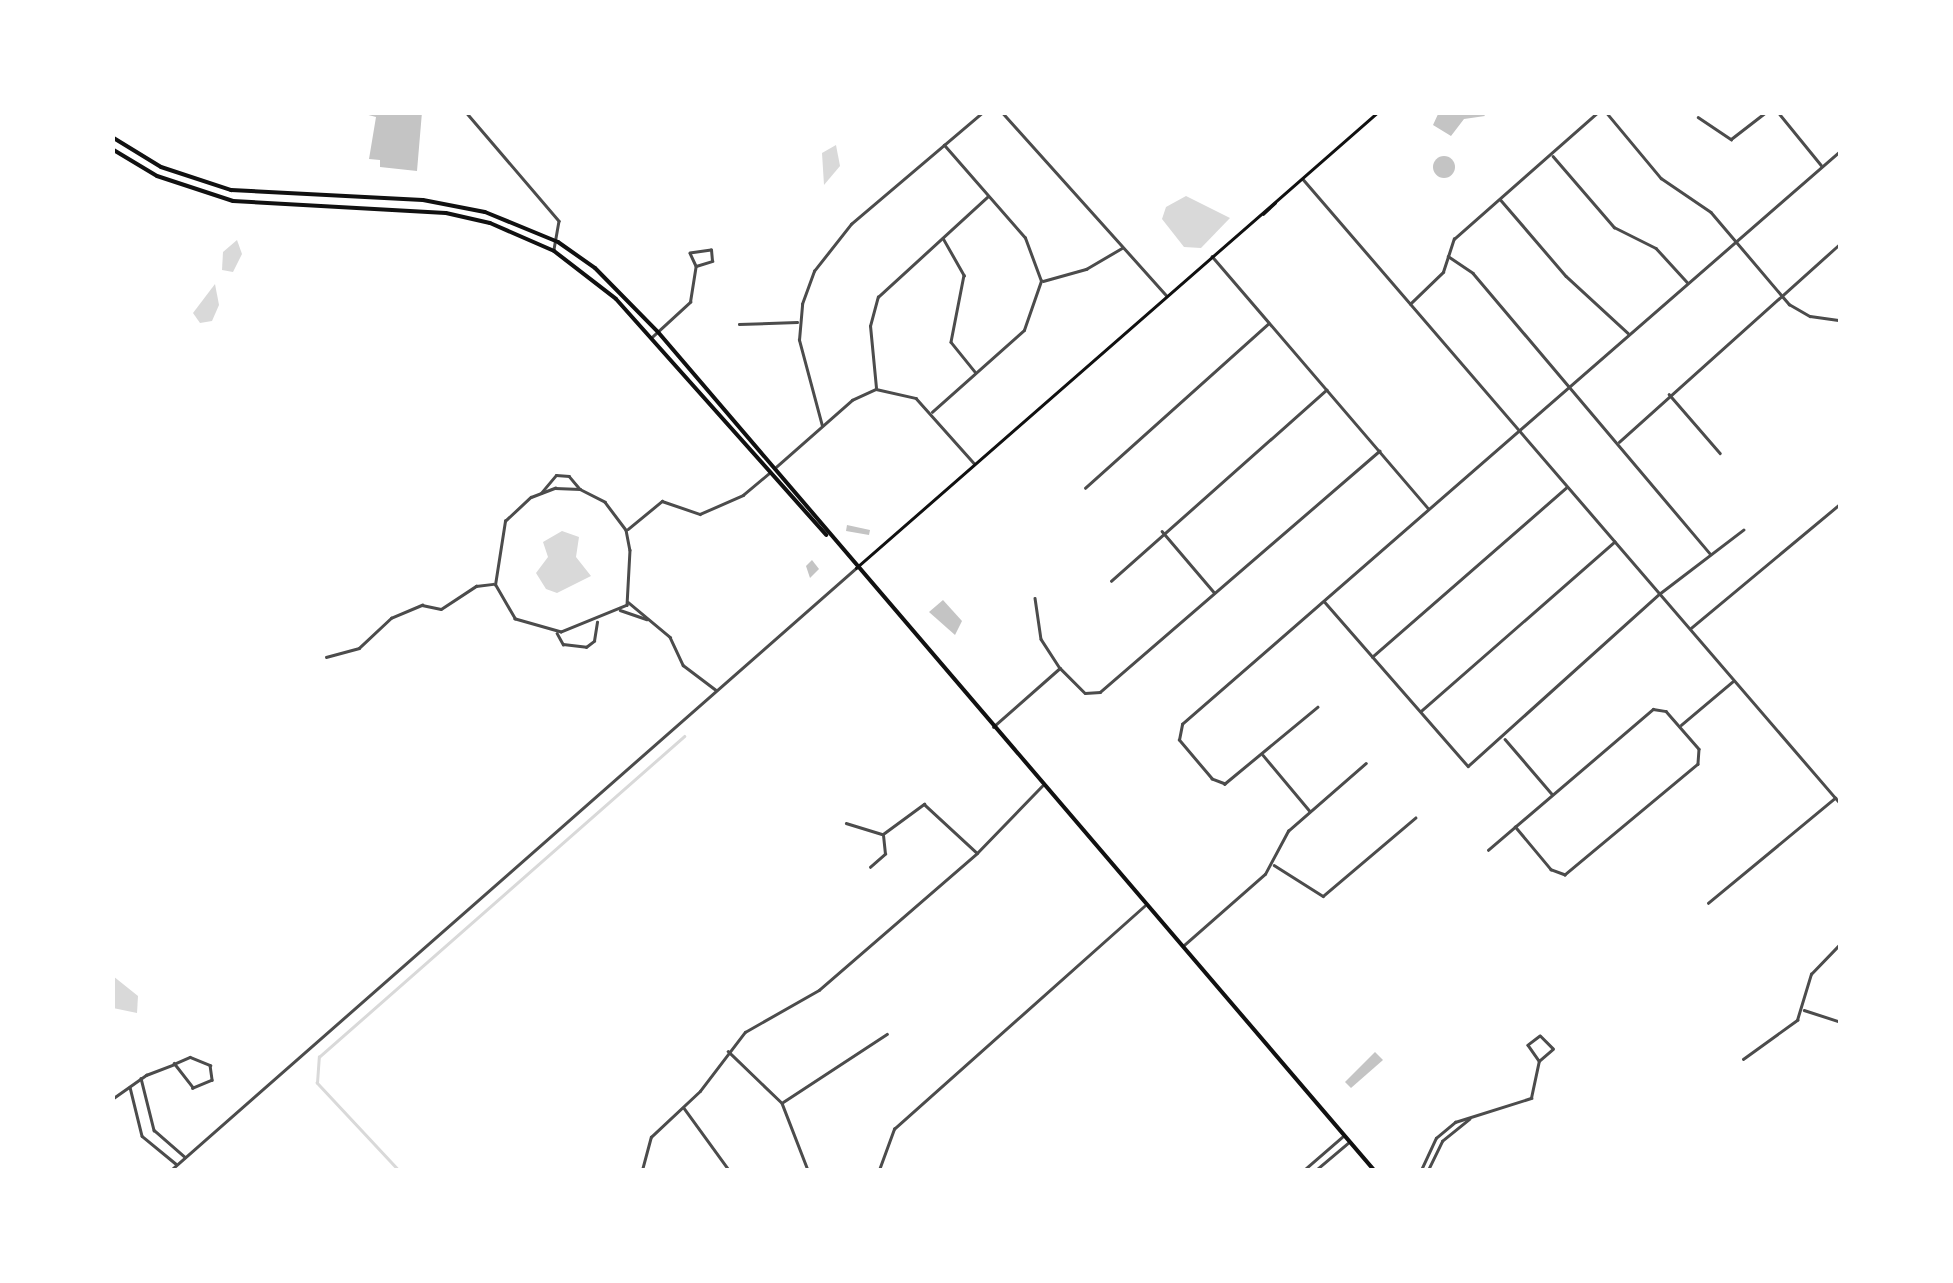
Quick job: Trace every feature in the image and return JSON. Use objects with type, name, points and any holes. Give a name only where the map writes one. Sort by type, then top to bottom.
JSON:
[{"type":"main road","points":[[856,568],[1378,112]]},
{"type":"main road","points":[[112,137],[161,166],[232,190],[448,203],[512,220],[558,242],[608,280],[658,332],[830,538],[1374,1170]]},
{"type":"main road","points":[[115,153],[168,180],[233,201],[446,213],[490,223],[554,251],[616,299],[768,474],[830,538]]},
{"type":"street","points":[[466,112],[559,221],[554,251]]},
{"type":"street","points":[[725,112],[759,112]]},
{"type":"street","points":[[822,426],[798,322],[809,282],[831,245],[983,112]]},
{"type":"street","points":[[1002,112],[1166,296]]},
{"type":"street","points":[[1410,304],[1443,272],[1454,239],[1598,112]]},
{"type":"street","points":[[1606,112],[1662,178],[1705,206],[1781,295],[1803,314],[1840,320]]},
{"type":"street","points":[[1698,117],[1732,140],[1766,112]]},
{"type":"street","points":[[1778,112],[1822,166]]},
{"type":"street","points":[[931,413],[1024,330],[1041,281],[1030,245],[944,145]]},
{"type":"street","points":[[1318,706],[1263,755],[1222,784],[1182,745],[1178,732],[1840,151]]},
{"type":"street","points":[[1552,154],[1614,227],[1656,248],[1688,283]]},
{"type":"street","points":[[1302,178],[1840,803]]},
{"type":"street","points":[[876,389],[870,334],[874,305],[891,280],[988,196]]},
{"type":"street","points":[[1500,199],[1566,276],[1629,334]]},
{"type":"street","points":[[941,236],[964,267],[952,342],[976,373]]},
{"type":"street","points":[[1618,442],[1668,393],[1840,244]]},
{"type":"street","points":[[1041,281],[1100,264],[1123,247]]},
{"type":"street","points":[[651,338],[690,302],[696,266],[690,253],[710,250],[712,261],[696,266]]},
{"type":"street","points":[[1212,256],[1429,509]]},
{"type":"street","points":[[1448,256],[1466,266],[1710,554]]},
{"type":"street","points":[[739,324],[798,322]]},
{"type":"street","points":[[1086,488],[1270,323]]},
{"type":"street","points":[[626,530],[662,502],[700,514],[744,496],[846,406],[876,389],[906,393],[931,413],[975,464]]},
{"type":"street","points":[[1112,581],[1162,531],[1327,389]]},
{"type":"street","points":[[1668,393],[1720,453]]},
{"type":"street","points":[[1036,598],[1041,639],[1081,690],[1096,694],[1379,451]]},
{"type":"street","points":[[556,475],[569,476],[580,489],[617,517],[626,530],[627,601],[619,610],[556,632],[515,619],[502,604],[495,584],[504,521],[540,494],[556,475]]},
{"type":"street","points":[[1372,657],[1567,487]]},
{"type":"street","points":[[540,494],[580,489]]},
{"type":"street","points":[[1689,630],[1840,504]]},
{"type":"street","points":[[1324,601],[1468,766],[1504,738],[1659,594],[1743,530]]},
{"type":"street","points":[[1162,531],[1216,594]]},
{"type":"street","points":[[1420,712],[1615,541]]},
{"type":"street","points":[[171,1170],[856,568]]},
{"type":"street","points":[[326,657],[359,648],[391,618],[422,605],[441,609],[476,586],[495,584]]},
{"type":"street","points":[[627,601],[670,637],[682,664],[717,691]]},
{"type":"street","points":[[619,610],[649,620]]},
{"type":"street","points":[[556,632],[563,644],[586,648],[594,641],[596,620]]},
{"type":"street","points":[[993,727],[1060,668]]},
{"type":"street","points":[[1680,726],[1734,680]]},
{"type":"street","points":[[1488,850],[1653,708],[1680,726],[1698,749],[1698,764],[1562,876],[1515,827]]},
{"type":"street","points":[[1504,738],[1553,795]]},
{"type":"street","points":[[1263,755],[1310,811]]},
{"type":"street","points":[[1182,947],[1272,864],[1288,831],[1366,763]]},
{"type":"street","points":[[642,1170],[651,1137],[684,1108],[728,1051],[760,1021],[819,990],[977,854],[1043,784]]},
{"type":"street","points":[[1708,903],[1836,797]]},
{"type":"street","points":[[883,834],[916,805],[930,805],[977,854]]},
{"type":"street","points":[[1272,864],[1323,896],[1415,818]]},
{"type":"street","points":[[846,823],[883,834]]},
{"type":"street","points":[[870,866],[885,854],[883,834]]},
{"type":"street","points":[[879,1170],[894,1129],[1145,905]]},
{"type":"street","points":[[1743,1059],[1766,1048],[1802,1010],[1811,974],[1840,944]]},
{"type":"street","points":[[1802,1010],[1840,1022]]},
{"type":"street","points":[[782,1103],[887,1034]]},
{"type":"street","points":[[1422,1170],[1433,1143],[1455,1122],[1527,1102],[1538,1088],[1539,1062],[1528,1046],[1544,1036],[1553,1053],[1539,1062]]},
{"type":"street","points":[[728,1051],[782,1103],[808,1170]]},
{"type":"street","points":[[112,1098],[140,1078],[174,1064],[204,1060],[212,1080],[193,1088],[174,1064]]},
{"type":"street","points":[[140,1078],[154,1130],[186,1158]]},
{"type":"street","points":[[129,1086],[142,1136],[177,1165]]},
{"type":"street","points":[[684,1108],[718,1146],[729,1170]]},
{"type":"street","points":[[1428,1170],[1438,1146],[1470,1118]]},
{"type":"street","points":[[1305,1170],[1344,1136]]},
{"type":"street","points":[[1316,1170],[1349,1142]]},
{"type":"street","points":[[1433,1143],[1438,1146]]},
{"type":"street","points":[[112,1148],[112,1163]]},
{"type":"shaded area","points":[[836,145],[840,166],[824,185],[822,153]]},
{"type":"shaded area","points":[[1186,196],[1230,218],[1201,248],[1184,247],[1162,219],[1166,207]]},
{"type":"shaded area","points":[[237,240],[242,254],[233,272],[222,270],[223,252]]},
{"type":"shaded area","points":[[215,284],[219,305],[212,321],[200,323],[193,313]]},
{"type":"shaded area","points":[[562,531],[579,537],[576,557],[591,576],[557,593],[546,589],[536,573],[548,557],[543,542]]},
{"type":"shaded area","points":[[113,976],[138,996],[137,1013],[113,1008]]},
{"type":"building","points":[[357,112],[422,112],[417,171],[380,167],[380,160],[369,159],[376,117]]},
{"type":"building","points":[[1439,112],[1482,112],[1485,116],[1464,119],[1451,136],[1433,125]]},
{"type":"building","points":[[1444,156],[1455,167],[1444,178],[1433,167]]},
{"type":"building","points":[[847,525],[870,530],[869,535],[846,531]]},
{"type":"building","points":[[812,560],[819,569],[810,578],[806,566]]},
{"type":"building","points":[[943,600],[962,621],[955,635],[929,612]]},
{"type":"building","points":[[1375,1052],[1383,1060],[1351,1088],[1345,1082]]},
{"type":"waterway","points":[[398,1170],[317,1083],[319,1057],[684,736]]}]
